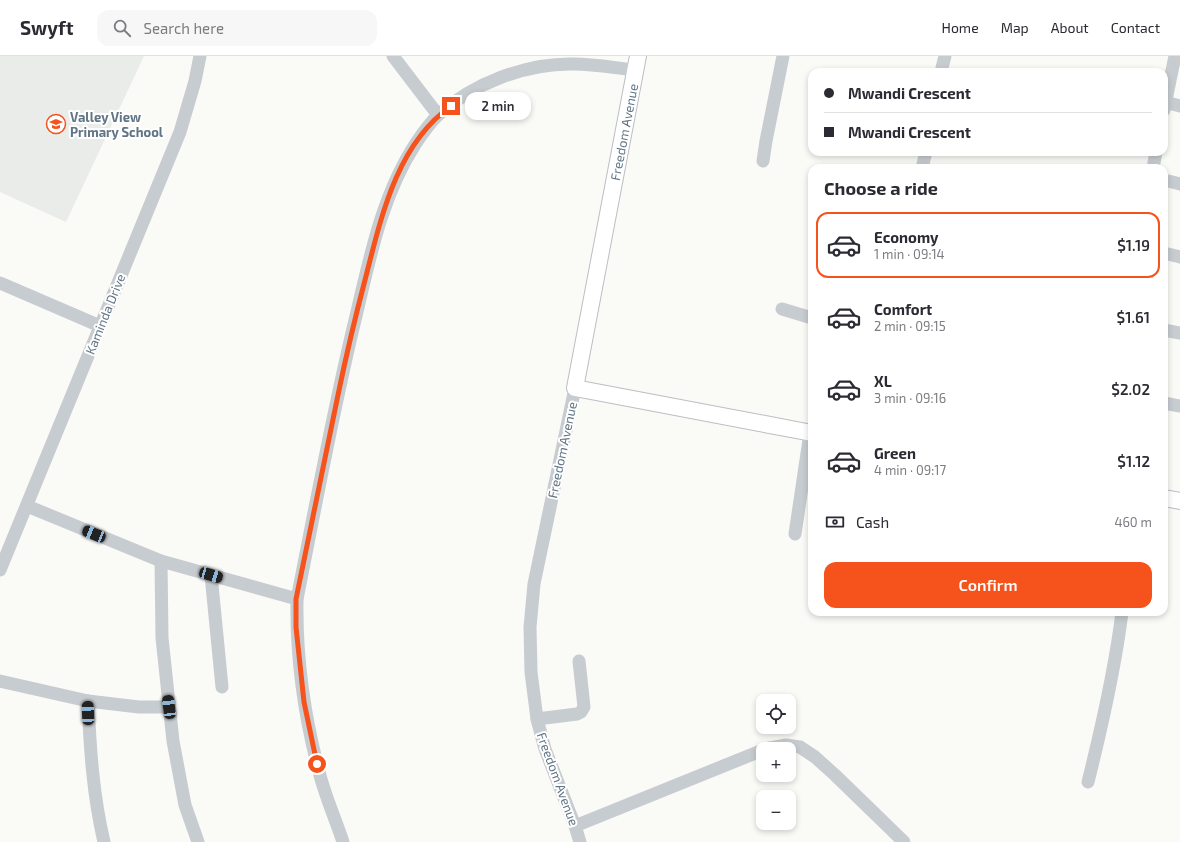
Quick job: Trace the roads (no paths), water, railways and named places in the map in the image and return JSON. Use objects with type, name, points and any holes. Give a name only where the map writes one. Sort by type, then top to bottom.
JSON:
[{"type":"main road","name":"Freedom Avenue","points":[[574,388],[637,63]]},
{"type":"main road","points":[[574,388],[808,432]]},
{"type":"main road","points":[[1168,499],[1180,501]]},
{"type":"street","name":"Kaminda Drive","points":[[0,570],[180,132],[195,81],[200,56]]},
{"type":"street","points":[[393,56],[438,115]]},
{"type":"street","points":[[763,161],[783,56]]},
{"type":"street","points":[[942,68],[945,56]]},
{"type":"street","points":[[1168,91],[1175,56]]},
{"type":"street","points":[[343,842],[321,780],[304,702],[296,627],[296,599],[344,364],[380,222],[394,183],[407,157],[423,133],[438,115],[464,97],[491,82],[517,72],[546,66],[637,63]]},
{"type":"street","points":[[1168,106],[1180,106]]},
{"type":"street","points":[[1168,181],[1180,184]]},
{"type":"street","points":[[1168,254],[1180,257]]},
{"type":"street","points":[[0,283],[100,326]]},
{"type":"street","points":[[782,309],[808,317]]},
{"type":"street","points":[[1168,331],[1180,333]]},
{"type":"street","name":"Freedom Avenue","points":[[574,388],[534,584],[530,627],[531,672],[537,719],[545,749],[575,826],[578,841]]},
{"type":"street","points":[[1168,404],[1180,406]]},
{"type":"street","points":[[795,534],[808,452]]},
{"type":"street","points":[[27,506],[161,561],[296,599]]},
{"type":"street","points":[[161,561],[162,638],[169,707],[178,775],[185,805],[198,842]]},
{"type":"street","points":[[211,575],[222,687]]},
{"type":"street","points":[[1088,782],[1107,703],[1116,658],[1121,616]]},
{"type":"street","points":[[537,719],[577,714],[581,712],[584,707],[579,661]]},
{"type":"street","points":[[0,681],[88,700],[139,707],[169,707]]},
{"type":"street","points":[[88,700],[93,783],[104,842]]},
{"type":"street","points":[[796,746],[800,747],[835,775],[904,842]]},
{"type":"street","points":[[575,826],[756,752]]},
{"type":"place","name":"Valley View Primary School","points":[[56,124]]}]
